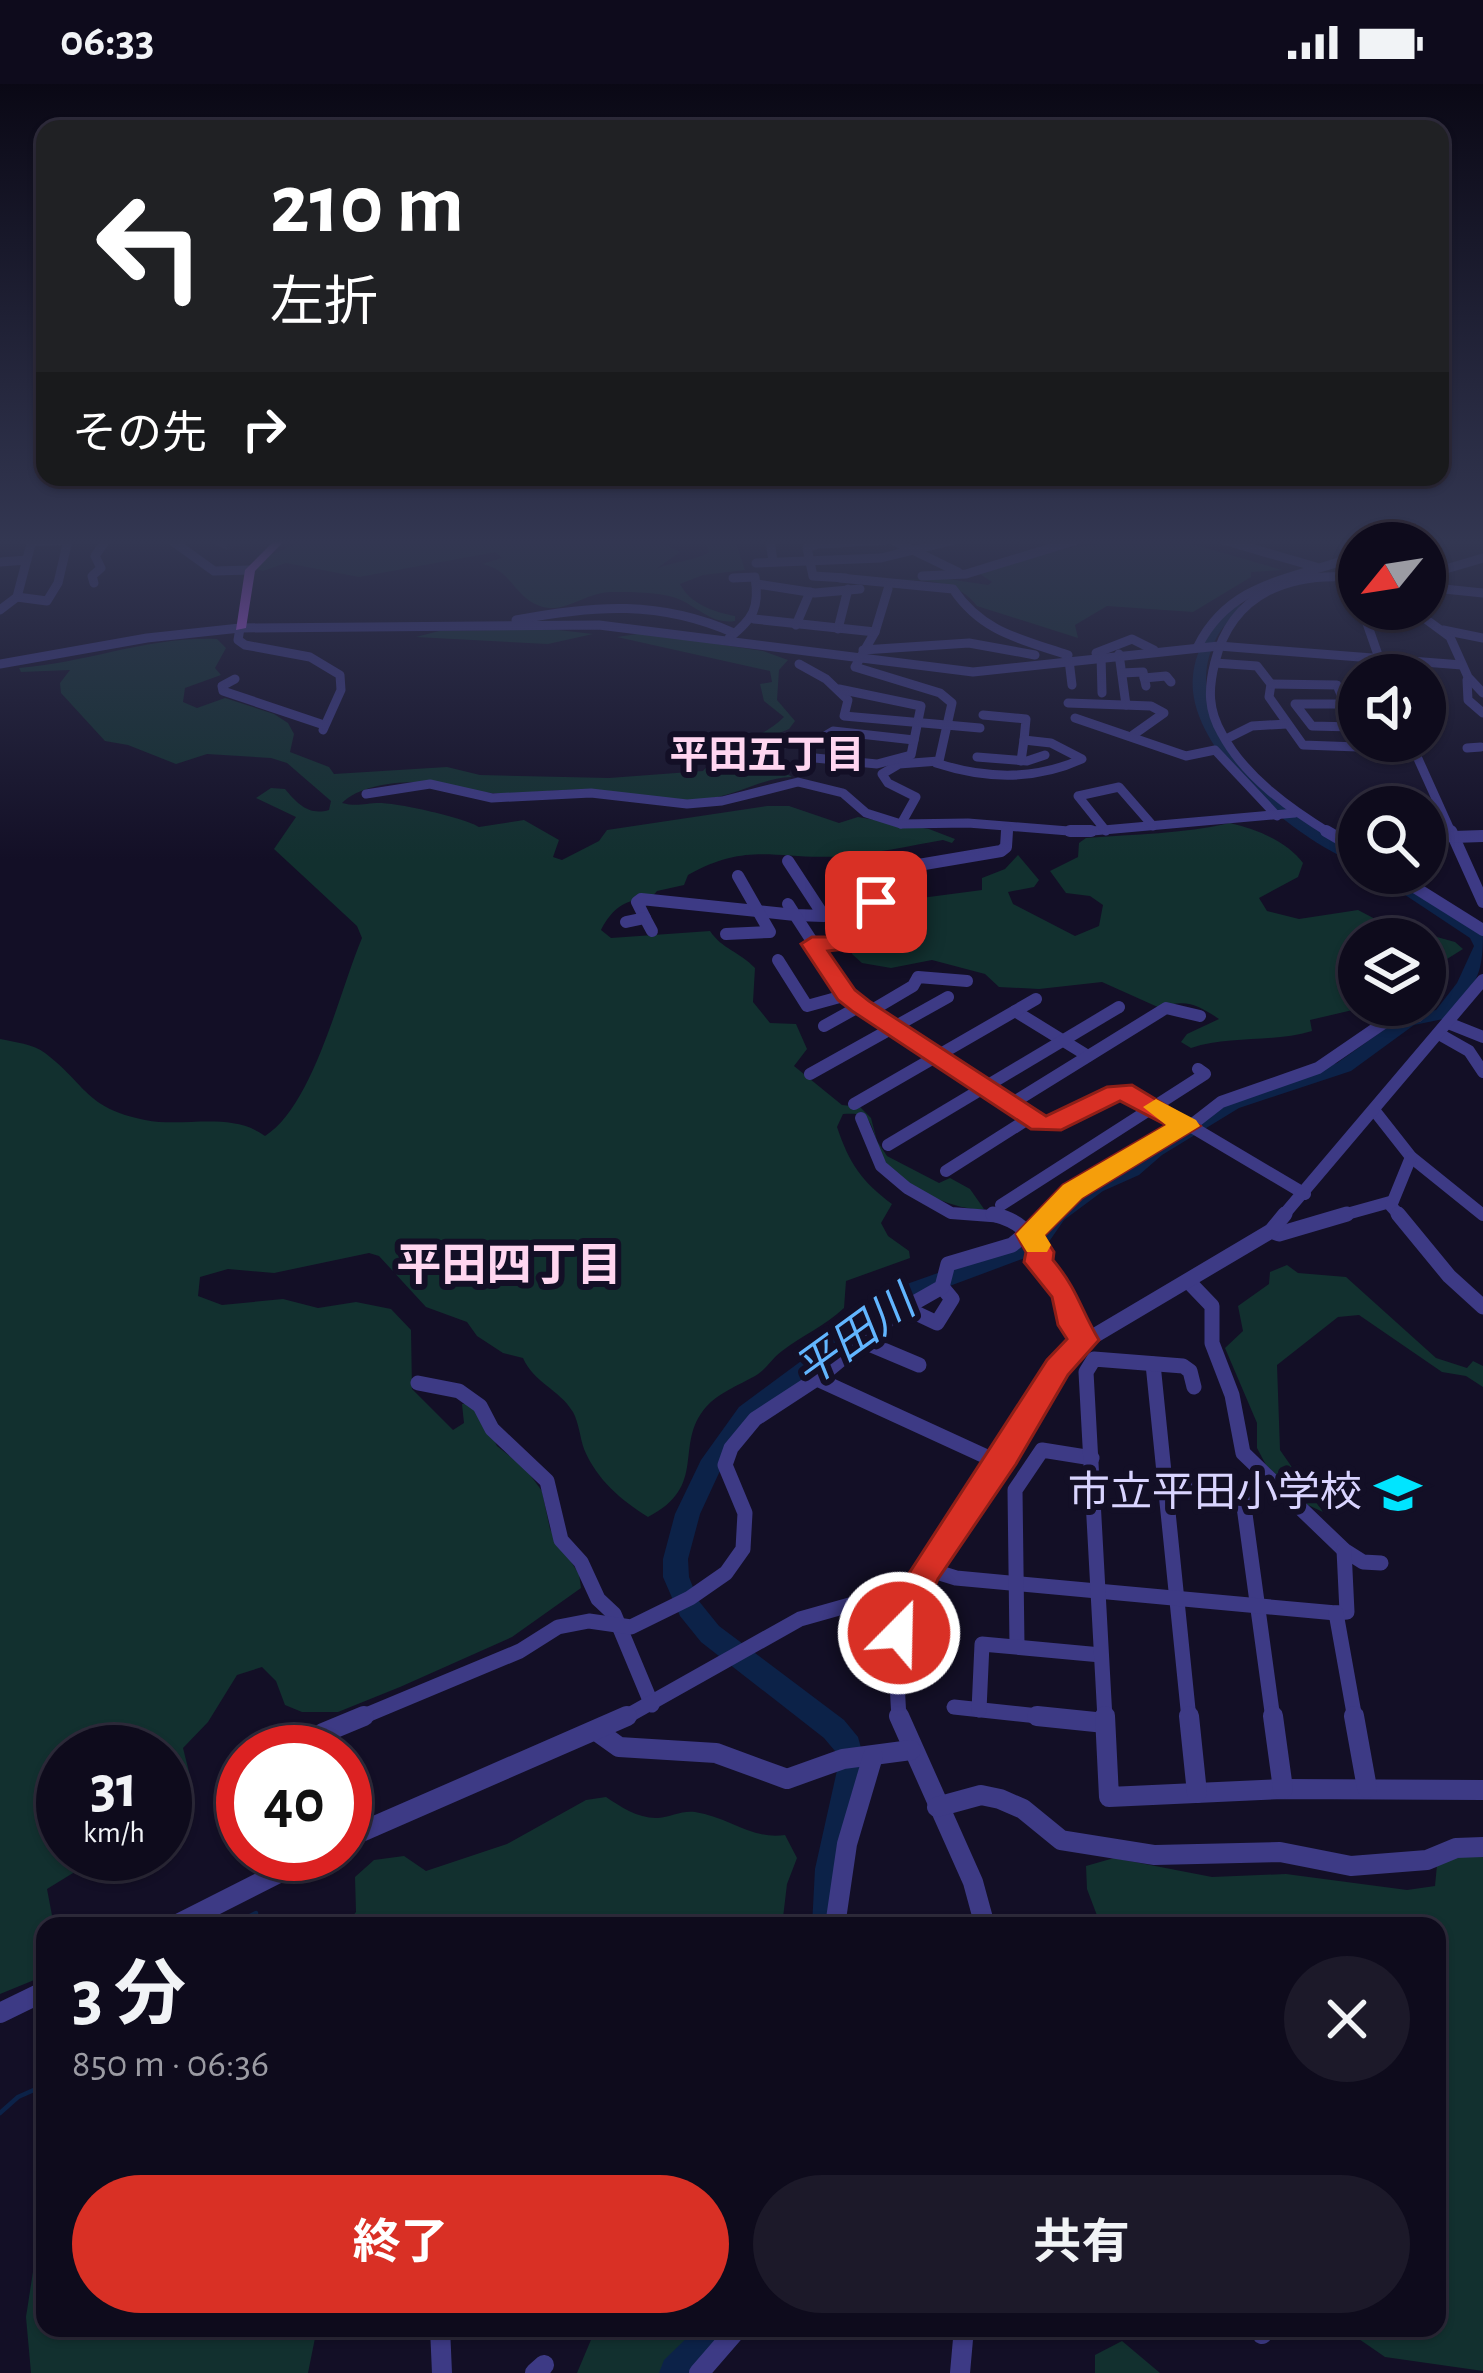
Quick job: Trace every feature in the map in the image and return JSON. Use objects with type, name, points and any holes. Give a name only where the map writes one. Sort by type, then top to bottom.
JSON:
[{"type":"street","points":[[0,664],[97,647]]},
{"type":"street","points":[[235,679],[222,686],[223,691],[323,727],[340,690],[340,675],[310,657],[255,647]]},
{"type":"street","points":[[780,647],[974,672],[1190,647]]},
{"type":"street","points":[[866,647],[857,670],[948,697],[952,704],[942,758],[936,763]]},
{"type":"street","points":[[861,654],[931,647]]},
{"type":"street","points":[[989,647],[1063,661]]},
{"type":"street","points":[[1035,647],[1085,654],[1107,647]]},
{"type":"street","points":[[1148,647],[1154,650]]},
{"type":"street","points":[[1217,647],[1208,693],[1213,715],[1235,762],[1286,814]]},
{"type":"street","points":[[1229,647],[1338,654]]},
{"type":"street","points":[[1457,647],[1462,653],[1466,695],[1479,699],[1483,713]]},
{"type":"street","points":[[1120,654],[1126,705]]},
{"type":"street","points":[[1101,656],[1102,693]]},
{"type":"street","points":[[1063,661],[1072,685]]},
{"type":"street","points":[[1215,663],[1257,666],[1271,684],[1269,698],[1311,749],[1338,747]]},
{"type":"street","points":[[1446,663],[1462,665]]},
{"type":"street","points":[[800,664],[828,677],[848,700],[844,716],[824,737],[838,760]]},
{"type":"street","points":[[1122,673],[1142,672],[1145,682],[1166,676],[1171,682]]},
{"type":"street","points":[[1271,684],[1331,683],[1338,688]]},
{"type":"street","points":[[815,758],[877,764],[911,755],[921,706],[839,689]]},
{"type":"street","points":[[1068,704],[1151,706],[1165,713],[1133,734]]},
{"type":"street","points":[[1338,704],[1295,704],[1312,726],[1338,727]]},
{"type":"street","points":[[1021,761],[1026,719],[984,709],[977,759],[1021,761],[1045,755]]},
{"type":"street","points":[[844,716],[980,728]]},
{"type":"street","points":[[1076,718],[1186,756],[1215,751],[1235,762],[1286,814],[1338,840]]},
{"type":"street","points":[[1226,739],[1252,726],[1287,724]]},
{"type":"street","points":[[833,731],[914,740]]},
{"type":"street","points":[[901,824],[916,797],[888,783],[884,770],[899,764],[936,763],[956,770],[1034,777],[1082,759],[1051,742],[1024,740]]},
{"type":"street","points":[[1420,762],[1483,902]]},
{"type":"street","points":[[366,794],[430,784],[475,796],[591,793],[688,804],[722,801],[798,782],[844,794],[866,813],[901,824],[1106,831],[1286,814]]},
{"type":"street","points":[[1106,831],[1078,796],[1119,787],[1153,826]]},
{"type":"street","points":[[812,944],[845,944],[858,916],[898,894],[886,873],[889,870],[1001,851],[1006,847],[1007,827]]},
{"type":"street","points":[[1454,837],[1483,836]]},
{"type":"street","points":[[652,931],[637,902],[641,899],[757,911],[791,909],[824,916],[788,861]]},
{"type":"street","points":[[856,874],[880,904]]},
{"type":"street","points":[[726,934],[770,932],[738,876]]},
{"type":"street","points":[[832,878],[858,916]]},
{"type":"street","points":[[1426,894],[1483,930]]},
{"type":"street","points":[[791,909],[847,995],[1031,1117],[1052,1124],[1116,1093],[1132,1093],[1305,1194]]},
{"type":"street","points":[[626,922],[645,918]]},
{"type":"street","points":[[778,959],[807,1006],[847,995]]},
{"type":"street","points":[[824,1026],[913,986],[918,976],[967,981]]},
{"type":"street","points":[[983,1917],[973,1882],[911,1750],[894,1696],[899,1628],[925,1573],[1058,1367],[1084,1340],[1271,1231],[1483,980]]},
{"type":"street","points":[[810,1074],[948,997]]},
{"type":"street","points":[[1036,999],[938,1056],[857,1111],[870,1128],[878,1164],[893,1180],[949,1213],[997,1214],[1033,1240],[1038,1262],[1065,1294],[1072,1325],[1084,1340]]},
{"type":"street","points":[[888,1145],[1119,1007]]},
{"type":"street","points":[[1011,1104],[1166,1007],[1200,1016]]},
{"type":"street","points":[[1015,1011],[1088,1056]]},
{"type":"street","points":[[342,1725],[520,1651],[558,1627],[590,1622],[620,1627],[644,1624],[682,1603],[726,1573],[742,1550],[745,1513],[727,1475],[727,1454],[776,1403],[817,1379],[901,1306],[942,1281],[949,1264],[1033,1240],[1072,1191],[1122,1165],[1157,1138],[1192,1130],[1221,1102],[1338,1058],[1380,1026]]},
{"type":"street","points":[[1443,1029],[1483,1037]]},
{"type":"street","points":[[1443,1029],[1469,1051],[1483,1072]]},
{"type":"street","points":[[1001,1205],[1205,1074],[1198,1069]]},
{"type":"street","points":[[1374,1110],[1411,1157],[1483,1215]]},
{"type":"street","points":[[946,1171],[1031,1117]]},
{"type":"street","points":[[1271,1231],[1279,1234],[1390,1202],[1411,1157]]},
{"type":"street","points":[[1390,1202],[1449,1276],[1483,1307]]},
{"type":"street","points":[[901,1306],[937,1323],[952,1300],[942,1281]]},
{"type":"street","points":[[1188,1281],[1212,1306],[1212,1343],[1232,1395],[1239,1424],[1237,1438],[1244,1453],[1344,1550],[1363,1562],[1381,1563]]},
{"type":"street","points":[[862,1342],[920,1365]]},
{"type":"street","points":[[1194,1387],[1190,1371],[1183,1366],[1094,1359],[1086,1372],[1109,1797],[1282,1789],[1483,1790]]},
{"type":"street","points":[[1153,1364],[1197,1793]]},
{"type":"street","points":[[817,1379],[1000,1463]]},
{"type":"street","points":[[418,1383],[459,1391],[480,1406],[491,1429],[547,1481],[560,1540],[581,1562],[598,1599],[620,1627],[652,1705]]},
{"type":"street","points":[[1017,1646],[1015,1490],[1042,1450],[1092,1458]]},
{"type":"street","points":[[1167,1486],[1242,1492],[1282,1789]]},
{"type":"street","points":[[372,1828],[598,1732],[800,1619],[871,1599],[925,1573],[1336,1613],[1347,1612],[1344,1550]]},
{"type":"street","points":[[871,1599],[890,1611],[899,1628]]},
{"type":"street","points":[[1336,1613],[1367,1788]]},
{"type":"street","points":[[980,1710],[982,1644],[1101,1655]]},
{"type":"street","points":[[954,1707],[1105,1723]]},
{"type":"street","points":[[598,1732],[619,1747],[716,1753],[787,1779],[858,1757],[911,1750]]},
{"type":"street","points":[[836,1917],[858,1757]]},
{"type":"street","points":[[937,1807],[981,1795],[1000,1799],[1023,1809],[1061,1840],[1155,1856],[1280,1852],[1351,1866],[1426,1859],[1456,1848],[1483,1846]]},
{"type":"street","points":[[191,1917],[259,1881]]},
{"type":"street","points":[[0,2013],[36,1995]]},
{"type":"street","points":[[440,2337],[442,2373]]},
{"type":"street","points":[[699,2373],[730,2337]]},
{"type":"street","points":[[960,2373],[963,2337]]},
{"type":"green space","points":[[142,647],[225,647],[215,668],[221,675],[185,688],[183,702],[197,708],[225,698],[274,714],[294,734],[290,752],[329,767],[334,774],[447,767],[480,775],[609,778],[703,771],[784,717],[764,701],[760,684],[772,682],[770,671],[661,647],[735,647],[788,660],[779,670],[777,700],[795,721],[789,729],[760,741],[763,759],[792,777],[698,800],[594,790],[490,793],[413,782],[366,789],[342,803],[401,805],[479,827],[524,820],[559,840],[553,857],[562,860],[599,841],[607,830],[767,806],[789,806],[839,823],[858,817],[929,829],[955,839],[842,856],[729,858],[688,875],[684,885],[621,906],[601,930],[611,938],[710,931],[755,968],[753,1002],[770,1023],[796,1024],[807,1049],[794,1066],[842,1105],[860,1107],[871,1118],[877,1141],[867,1119],[858,1114],[843,1114],[837,1127],[858,1171],[892,1204],[881,1223],[888,1236],[909,1251],[910,1258],[846,1281],[844,1308],[759,1373],[711,1402],[697,1421],[678,1492],[648,1517],[603,1480],[584,1449],[573,1412],[523,1358],[503,1353],[477,1336],[467,1322],[426,1307],[379,1256],[369,1253],[274,1273],[228,1269],[200,1277],[198,1296],[222,1305],[283,1299],[318,1308],[356,1302],[391,1309],[411,1330],[412,1389],[453,1430],[464,1423],[462,1404],[476,1403],[497,1446],[525,1468],[542,1491],[550,1529],[579,1574],[581,1588],[512,1637],[338,1712],[302,1712],[285,1705],[276,1681],[262,1667],[237,1675],[192,1739],[192,1725],[36,1725],[36,1881],[60,1881],[47,1889],[52,1917],[36,1917],[36,1979],[0,1994],[0,1039],[40,1050],[98,1102],[125,1115],[160,1122],[237,1124],[265,1136],[282,1121],[311,1075],[362,938],[357,926],[274,849],[296,817],[256,798],[271,788],[285,789],[315,811],[329,810],[331,801],[287,763],[207,754],[176,764],[105,741],[61,693],[60,683],[70,670],[21,672],[19,668]]},
{"type":"green space","points":[[1230,823],[1288,848],[1303,863],[1298,877],[1259,898],[1267,911],[1299,919],[1358,910],[1373,918],[1338,918],[1338,1013],[1310,1020],[1312,1031],[1297,1035],[1191,1048],[1181,1042],[1187,1034],[1219,1019],[1191,1005],[1160,1008],[1102,982],[1039,989],[999,987],[985,974],[932,960],[891,968],[862,963],[852,954],[854,929],[861,924],[915,928],[923,922],[921,914],[906,906],[906,900],[982,890],[982,878],[1005,869],[1018,855],[1039,880],[1034,887],[1008,892],[1013,904],[1075,936],[1099,926],[1103,905],[1090,896],[1066,893],[1050,871],[1078,857],[1079,843],[1086,838]]},
{"type":"green space","points":[[1446,940],[1463,949],[1446,960]]},
{"type":"green space","points":[[877,1141],[887,1156],[939,1183],[950,1178],[970,1189],[984,1209],[958,1206],[914,1187],[890,1169]]},
{"type":"green space","points":[[1287,1265],[1298,1273],[1346,1277],[1436,1358],[1467,1368],[1473,1361],[1483,1366],[1483,1387],[1466,1376],[1442,1372],[1359,1315],[1338,1317],[1277,1365],[1280,1450],[1323,1512],[1308,1505],[1266,1465],[1257,1448],[1257,1423],[1225,1348],[1243,1331],[1238,1306],[1269,1284],[1270,1272]]},
{"type":"green space","points":[[606,1797],[644,1817],[695,1812],[761,1834],[785,1835],[797,1858],[787,1884],[783,1917],[352,1917],[355,1881],[372,1881],[374,1860],[404,1856],[426,1871],[507,1844],[586,1800]]},
{"type":"green space","points":[[1460,1850],[1483,1851],[1483,2371],[1385,2357],[1356,2337],[1446,2337],[1446,1917],[1098,1917],[1087,1889],[1086,1866],[1114,1858],[1212,1877],[1286,1874],[1407,1890],[1435,1886],[1437,1865]]},
{"type":"green space","points":[[36,2252],[36,2337],[315,2337],[308,2373],[31,2373],[26,2317]]},
{"type":"green space","points":[[592,2337],[702,2337],[665,2373],[577,2373]]},
{"type":"green space","points":[[1122,2341],[1160,2373],[1095,2373],[1095,2355]]},
{"type":"waterway","name":"平田川","points":[[1206,647],[1199,681],[1207,718],[1227,753],[1290,815],[1338,847]]},
{"type":"waterway","name":"平田川","points":[[827,1917],[830,1869],[852,1766],[848,1746],[834,1729],[710,1634],[685,1600],[676,1577],[676,1559],[687,1514],[710,1467],[747,1413],[912,1291],[1025,1250],[1039,1241],[1057,1215],[1096,1186],[1132,1170],[1155,1150],[1232,1104],[1344,1067],[1408,1021],[1442,1014],[1465,984],[1483,946],[1476,935],[1413,894]]},
{"type":"waterway","points":[[248,1917],[256,1913]]},
{"type":"waterway","points":[[0,2113],[36,2089]]},
{"type":"waterway","name":"平田川","points":[[677,2373],[713,2337]]},
{"type":"slow traffic","points":[[1037,1245],[1029,1234],[1072,1191],[1122,1165],[1148,1143],[1187,1126],[1156,1107]]},
{"type":"place","name":"市立平田小学校","points":[[1398,1493]]},
{"type":"district","name":"平田五丁目","points":[[767,756]]},
{"type":"district","name":"平田四丁目","points":[[509,1266]]},
{"type":"route","points":[[876,902],[880,904],[858,916],[845,944],[812,944],[860,1006],[1040,1124],[1052,1124],[1116,1093],[1132,1093],[1187,1126],[1148,1143],[1122,1165],[1072,1191],[1029,1234],[1039,1247],[1038,1262],[1065,1294],[1072,1325],[1084,1340],[1058,1367],[1005,1456],[927,1569],[907,1605],[899,1633]]}]
